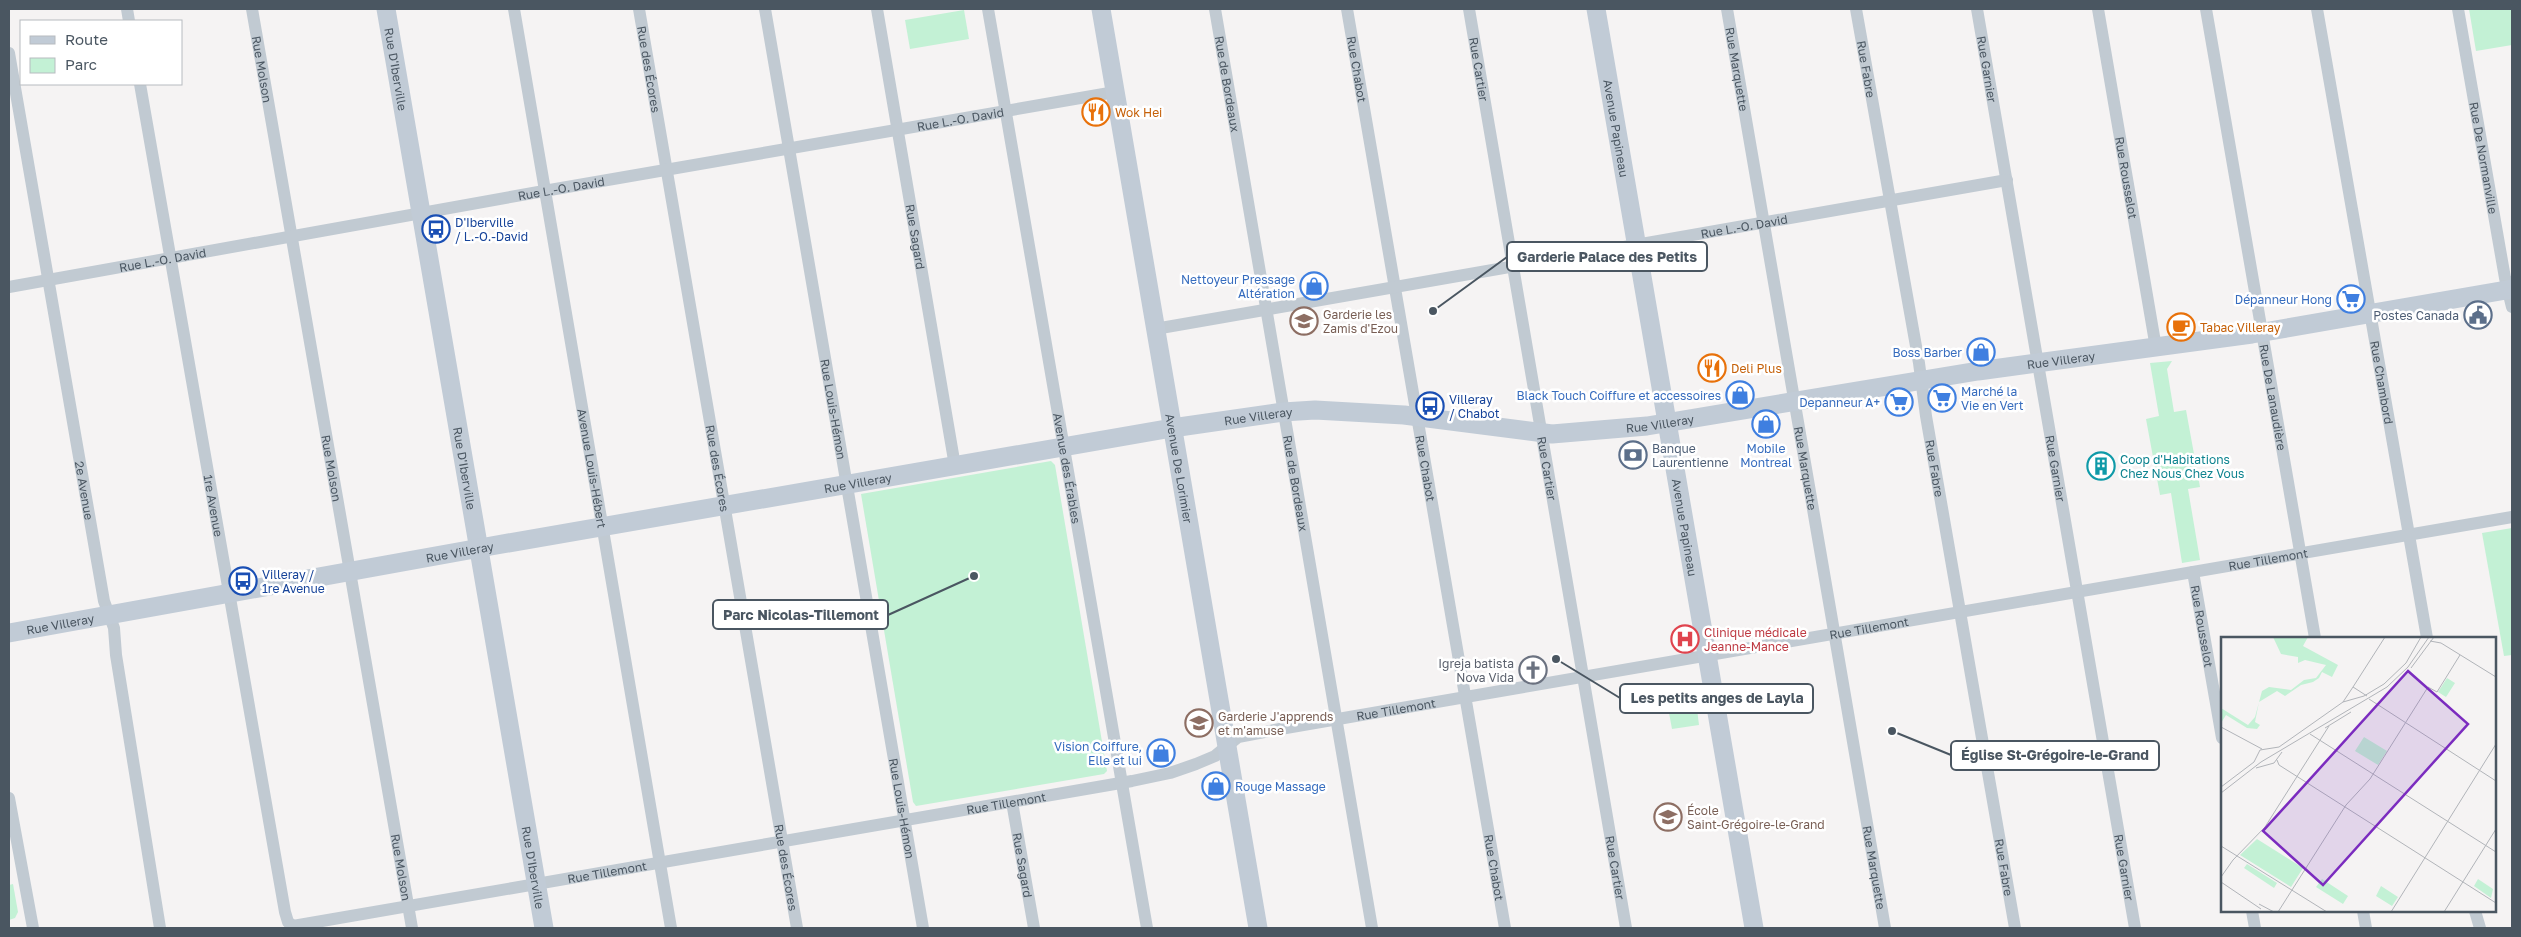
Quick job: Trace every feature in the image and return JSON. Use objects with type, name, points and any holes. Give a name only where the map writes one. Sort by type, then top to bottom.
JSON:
[{"type":"main road","name":"Rue D'Iberville","points":[[386,9],[544,928]]},
{"type":"main road","name":"Avenue De Lorimier","points":[[1100,9],[1258,928]]},
{"type":"main road","name":"Avenue Papineau","points":[[1596,9],[1754,928]]},
{"type":"main road","name":"Rue Villeray","points":[[9,632],[110,616],[479,548],[1172,428],[1283,412],[1349,411],[1417,416],[1561,434],[1667,423],[1920,380],[2156,348],[2370,314],[2511,295]]},
{"type":"street","name":"Rue Molson","points":[[252,9],[412,928]]},
{"type":"street","name":"Avenue Louis-Hébert","points":[[514,9],[671,928]]},
{"type":"street","name":"Rue des Écores","points":[[639,9],[797,928]]},
{"type":"street","name":"Rue Louis-Hémon","points":[[765,9],[923,928]]},
{"type":"street","name":"Rue Sagard","points":[[877,9],[955,466]]},
{"type":"street","name":"Avenue des Érables","points":[[988,9],[1147,928]]},
{"type":"street","name":"Rue de Bordeaux","points":[[1215,9],[1372,928]]},
{"type":"street","name":"Rue Chabot","points":[[1347,9],[1505,928]]},
{"type":"street","name":"Rue Cartier","points":[[1469,9],[1626,928]]},
{"type":"street","name":"Rue Marquette","points":[[1727,9],[1885,928]]},
{"type":"street","name":"Rue Fabre","points":[[1856,9],[2015,928]]},
{"type":"street","name":"Rue Garnier","points":[[1977,9],[2135,928]]},
{"type":"street","name":"Rue Rousselot","points":[[2098,9],[2156,348]]},
{"type":"street","name":"Rue De Lanaudière","points":[[2206,9],[2315,637]]},
{"type":"street","name":"Rue Chambord","points":[[2317,9],[2427,637]]},
{"type":"street","name":"Rue De Normanville","points":[[2458,9],[2511,295]]},
{"type":"street","name":"2e Avenue","points":[[9,53],[104,601],[114,632],[116,655],[160,928]]},
{"type":"street","name":"1re Avenue","points":[[140,85],[285,912],[290,925]]},
{"type":"street","name":"Rue L.-O. David","points":[[9,287],[421,212],[1114,92]]},
{"type":"street","name":"Rue L.-O. David","points":[[1155,329],[1266,308],[2007,180]]},
{"type":"street","name":"Rue Tillemont","points":[[290,925],[301,926],[1122,783],[1178,771],[1215,756],[1238,737],[1336,719],[2512,517]]},
{"type":"street","name":"Rue Rousselot","points":[[2193,572],[2221,732]]},
{"type":"street","points":[[9,798],[33,928]]},
{"type":"street","name":"Rue Sagard","points":[[1012,802],[1034,928]]},
{"type":"street","points":[[2252,912],[2255,928]]},
{"type":"street","points":[[2363,912],[2366,928]]},
{"type":"street","points":[[2475,912],[2480,928]]},
{"type":"green space","points":[[2469,9],[2512,9],[2512,45],[2476,51]]},
{"type":"green space","points":[[964,10],[969,39],[910,49],[905,20]]},
{"type":"green space","points":[[2172,361],[2167,369],[2174,412],[2186,410],[2200,487],[2188,489],[2200,560],[2182,563],[2171,493],[2160,495],[2146,419],[2159,416],[2150,363]]},
{"type":"green space","points":[[1051,461],[1055,465],[1107,771],[1104,774],[916,806],[913,802],[861,494]]},
{"type":"green space","points":[[2512,528],[2512,655],[2504,656],[2482,533]]},
{"type":"green space","points":[[1697,709],[1699,725],[1672,729],[1669,713]]},
{"type":"green space","points":[[13,884],[18,912],[15,918],[9,920],[9,885]]},
{"type":"place","name":"Wok Hei","points":[[1096,112]]},
{"type":"place","name":"D'Iberville / L.-O.-David","points":[[436,229]]},
{"type":"place","name":"Nettoyeur Pressage Altération","points":[[1314,286]]},
{"type":"place","name":"Dépanneur Hong","points":[[2351,299]]},
{"type":"place","name":"Garderie Palace des Petits","points":[[1433,311]]},
{"type":"place","name":"Postes Canada","points":[[2478,315]]},
{"type":"place","name":"Garderie les Zamis d'Ezou","points":[[1304,321]]},
{"type":"place","name":"Tabac Villeray","points":[[2181,327]]},
{"type":"place","name":"Boss Barber","points":[[1981,352]]},
{"type":"place","name":"Deli Plus","points":[[1712,368]]},
{"type":"place","name":"Black Touch Coiffure et accessoires","points":[[1740,395]]},
{"type":"place","name":"Marché la Vie en Vert","points":[[1942,398]]},
{"type":"place","name":"Depanneur A+","points":[[1899,402]]},
{"type":"place","name":"Villeray / Chabot","points":[[1430,406]]},
{"type":"place","name":"Mobile Montreal","points":[[1766,424]]},
{"type":"place","name":"Banque Laurentienne","points":[[1633,455]]},
{"type":"place","name":"Coop d'Habitations Chez Nous Chez Vous","points":[[2101,466]]},
{"type":"place","name":"Parc Nicolas-Tillemont","points":[[974,576]]},
{"type":"place","name":"Villeray / 1re Avenue","points":[[243,581]]},
{"type":"place","name":"Clinique médicale Jeanne-Mance","points":[[1685,639]]},
{"type":"place","name":"Les petits anges de Layla","points":[[1556,659]]},
{"type":"place","name":"Igreja batista Nova Vida","points":[[1533,670]]},
{"type":"place","name":"Garderie J'apprends et m'amuse","points":[[1199,723]]},
{"type":"place","name":"Église St-Grégoire-le-Grand","points":[[1892,731]]},
{"type":"place","name":"Vision Coiffure, Elle et lui","points":[[1161,753]]},
{"type":"place","name":"Rouge Massage","points":[[1216,786]]},
{"type":"place","name":"École Saint-Grégoire-le-Grand","points":[[1668,817]]}]
